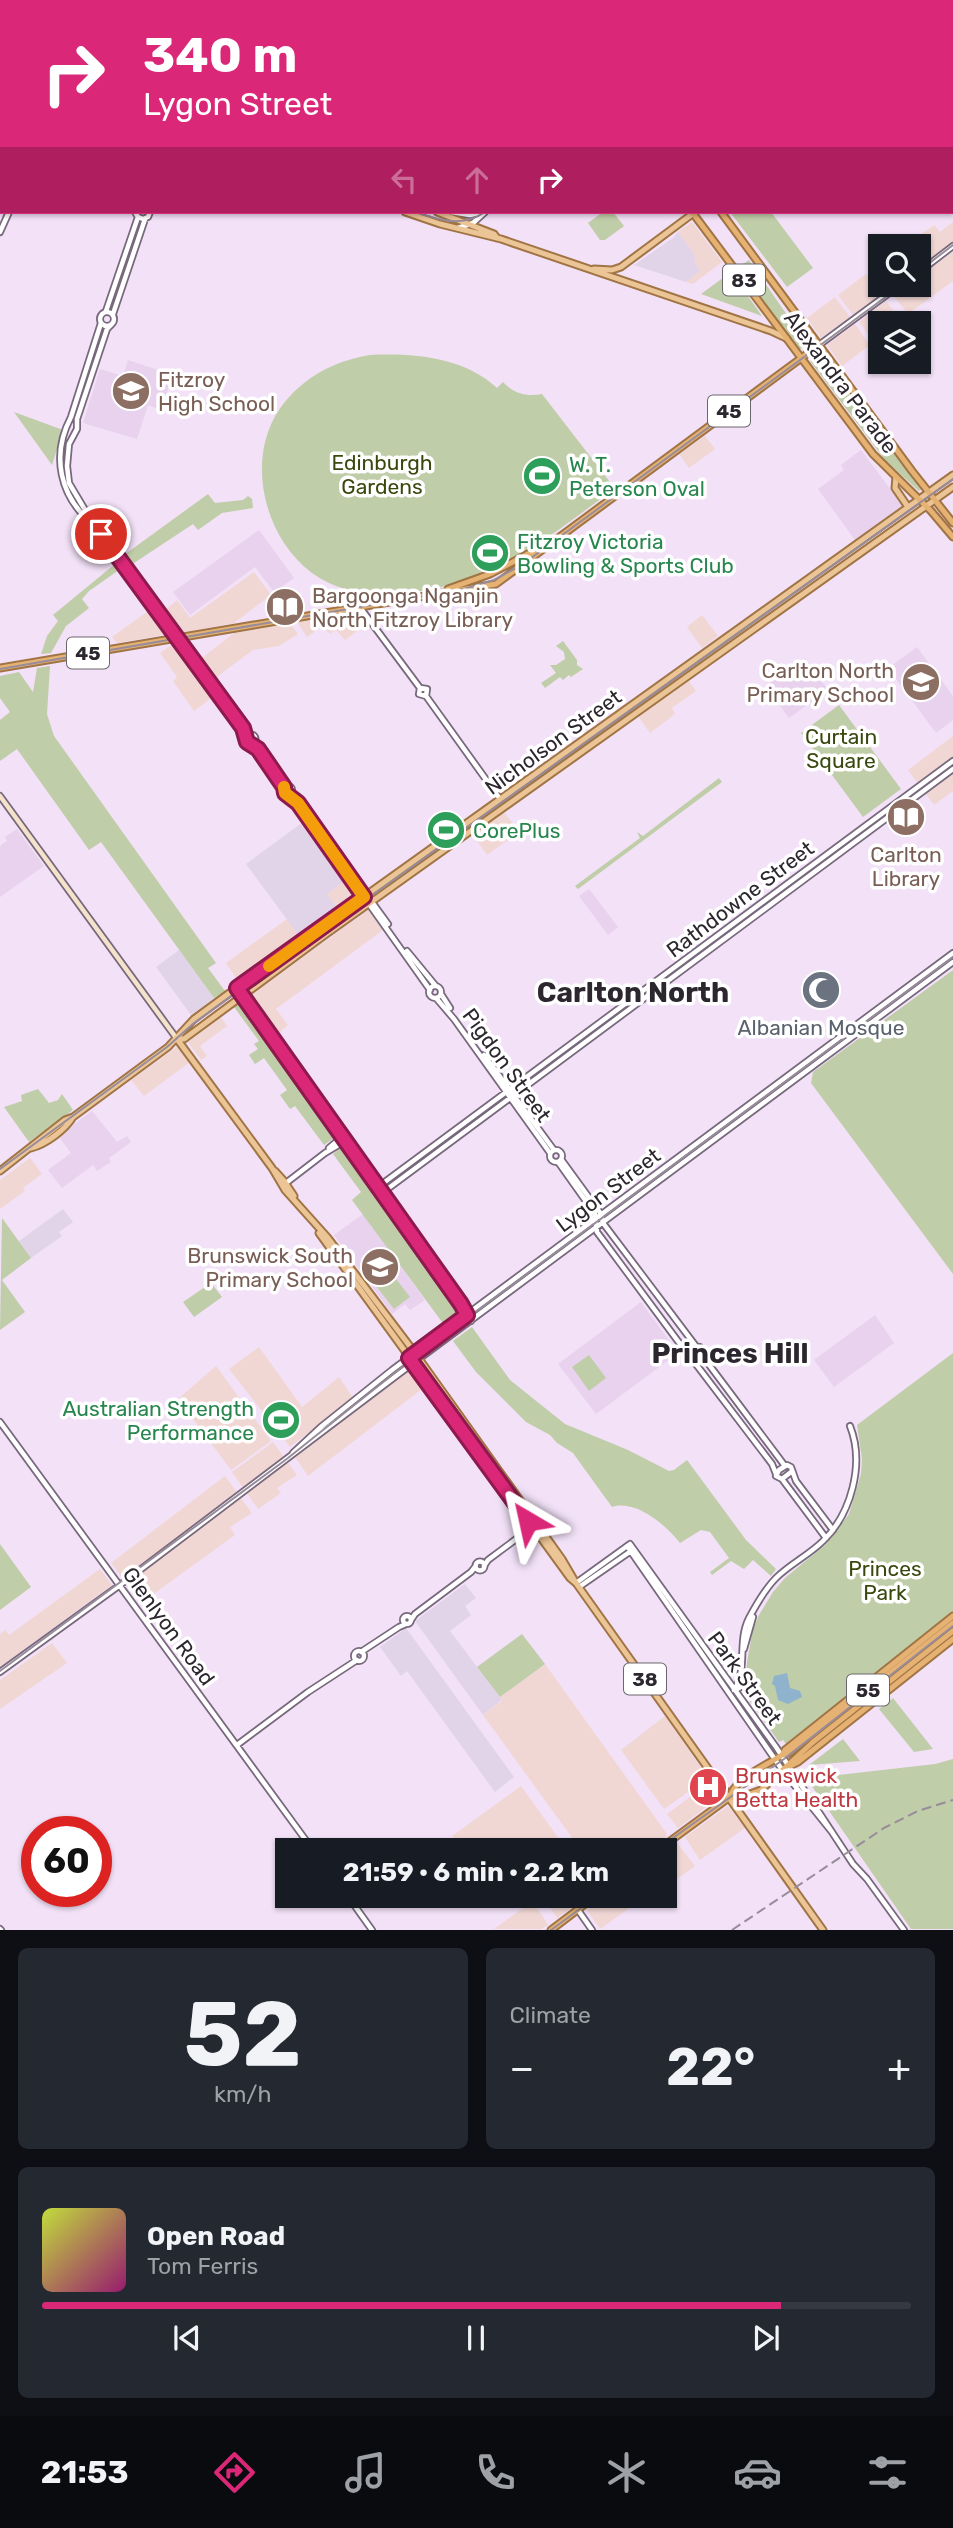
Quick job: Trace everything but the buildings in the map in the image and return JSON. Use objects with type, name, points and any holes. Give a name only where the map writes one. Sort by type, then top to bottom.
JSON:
[{"type":"highway","name":"Alexandra Parade","points":[[694,214],[873,454],[953,537]]},
{"type":"highway","name":"Alexandra Parade","points":[[722,214],[953,523]]},
{"type":"highway","name":"45","points":[[0,668],[496,584],[820,345]]},
{"type":"highway","name":"45","points":[[439,593],[490,574],[555,539]]},
{"type":"highway","name":"55","points":[[730,1797],[738,1798],[756,1793],[789,1766],[798,1762],[830,1724],[873,1691],[905,1658],[953,1616]]},
{"type":"highway","name":"55","points":[[905,1658],[953,1623]]},
{"type":"highway","name":"55","points":[[922,1659],[953,1631]]},
{"type":"highway","name":"55","points":[[674,1838],[730,1797],[732,1790],[739,1784],[775,1759],[789,1753],[873,1691],[953,1639]]},
{"type":"highway","points":[[715,1808],[725,1790]]},
{"type":"highway","points":[[551,1930],[581,1908]]},
{"type":"main road","points":[[411,214],[497,238],[771,331],[789,340]]},
{"type":"main road","points":[[442,214],[494,234],[497,238]]},
{"type":"main road","points":[[592,270],[619,267],[690,214]]},
{"type":"main road","points":[[619,267],[621,278],[631,284]]},
{"type":"main road","name":"Nicholson Street","points":[[0,1171],[65,1120],[73,1117],[177,1040],[184,1039],[365,896],[953,475]]},
{"type":"main road","points":[[895,477],[895,488],[908,507]]},
{"type":"main road","name":"Nicholson Street","points":[[177,1040],[194,1019],[237,988],[371,903],[953,487]]},
{"type":"main road","points":[[807,580],[812,586]]},
{"type":"main road","name":"38","points":[[0,796],[316,1226],[409,1358],[417,1362]]},
{"type":"main road","points":[[500,799],[506,807]]},
{"type":"main road","points":[[447,838],[452,844]]},
{"type":"main road","points":[[365,896],[371,903]]},
{"type":"main road","name":"38","points":[[321,1233],[415,1353],[417,1362],[823,1930]]},
{"type":"street","points":[[0,232],[6,214]]},
{"type":"street","points":[[94,525],[72,489],[66,466],[69,444],[77,429],[101,323],[100,315],[106,311],[136,214],[145,219]]},
{"type":"street","points":[[149,214],[113,314],[114,320],[107,329],[67,426],[60,472],[71,495],[248,736],[255,737],[253,743],[279,779],[286,787],[291,788],[290,793],[365,896]]},
{"type":"street","points":[[454,228],[468,225],[482,214]]},
{"type":"street","points":[[931,263],[953,246]]},
{"type":"street","name":"45","points":[[820,345],[884,297]]},
{"type":"street","points":[[106,311],[113,314]]},
{"type":"street","points":[[101,323],[111,325]]},
{"type":"street","points":[[67,426],[72,421],[77,424]]},
{"type":"street","points":[[67,426],[70,432],[74,432]]},
{"type":"street","points":[[60,472],[66,466]]},
{"type":"street","points":[[361,606],[420,688],[428,689],[426,696],[500,799]]},
{"type":"street","name":"Rathdowne Street","points":[[380,1190],[953,761]]},
{"type":"street","name":"Rathdowne Street","points":[[716,939],[953,769]]},
{"type":"street","points":[[371,903],[439,987],[438,996],[432,997],[430,990],[371,903]]},
{"type":"street","name":"Lygon Street","points":[[0,1672],[289,1458],[415,1353],[953,953]]},
{"type":"street","name":"Lygon Street","points":[[359,1401],[417,1362],[953,962]]},
{"type":"street","points":[[919,978],[923,984]]},
{"type":"street","points":[[430,990],[435,985]]},
{"type":"street","points":[[237,988],[472,1321]]},
{"type":"street","name":"Pigdon Street","points":[[438,996],[552,1151]]},
{"type":"street","points":[[889,999],[894,1006]]},
{"type":"street","points":[[806,1061],[810,1067]]},
{"type":"street","points":[[795,1069],[800,1075]]},
{"type":"street","points":[[732,1116],[737,1123]]},
{"type":"street","points":[[284,1183],[344,1139]]},
{"type":"street","points":[[559,1161],[560,1153],[552,1151],[551,1159],[559,1161],[695,1345],[700,1347],[701,1353],[785,1466],[790,1467],[810,1500],[832,1528]]},
{"type":"street","points":[[665,1167],[669,1172]]},
{"type":"street","points":[[628,1194],[632,1200]]},
{"type":"street","points":[[599,1216],[596,1228],[598,1234],[686,1352],[687,1357],[692,1359],[768,1458],[776,1478],[782,1479],[825,1537]]},
{"type":"street","points":[[542,1259],[546,1265]]},
{"type":"street","points":[[535,1265],[539,1270]]},
{"type":"street","points":[[686,1352],[695,1345]]},
{"type":"street","points":[[692,1359],[701,1353]]},
{"type":"street","name":"Glenlyon Road","points":[[0,1422],[304,1838]]},
{"type":"street","points":[[732,1692],[743,1685],[742,1657],[755,1610],[777,1576],[825,1537],[843,1511],[854,1478],[856,1462],[852,1425]]},
{"type":"street","points":[[776,1474],[785,1466]]},
{"type":"street","points":[[782,1479],[791,1472]]},
{"type":"street","points":[[803,1505],[810,1500]]},
{"type":"street","points":[[237,1745],[356,1658],[363,1660],[363,1654],[373,1646],[471,1572],[482,1570],[484,1563],[535,1526]]},
{"type":"street","name":"Park Street","points":[[577,1585],[630,1547],[759,1729],[782,1755],[832,1832],[904,1930]]},
{"type":"street","name":"Park Street","points":[[759,1729],[783,1771],[832,1832]]},
{"type":"street","points":[[356,1908],[372,1930]]},
{"type":"street","points":[[578,1910],[592,1930]]},
{"type":"shaded area","points":[[692,222],[722,262],[693,284],[686,282],[700,270],[678,232]]},
{"type":"shaded area","points":[[953,222],[953,243],[931,259],[931,234],[922,234],[934,225],[940,232]]},
{"type":"shaded area","points":[[678,232],[693,252],[696,258],[694,261],[700,271],[686,282],[634,265],[673,238]]},
{"type":"shaded area","points":[[953,252],[953,281],[912,311],[906,311],[895,297],[931,297],[931,268]]},
{"type":"shaded area","points":[[866,274],[868,297],[877,297],[853,315],[838,295]]},
{"type":"shaded area","points":[[835,297],[850,317],[821,338],[807,318]]},
{"type":"shaded area","points":[[886,301],[894,311],[873,311]]},
{"type":"shaded area","points":[[868,315],[868,334],[859,322]]},
{"type":"shaded area","points":[[855,324],[868,342],[868,346],[842,366],[827,345]]},
{"type":"shaded area","name":"Fitzroy High School","points":[[128,360],[173,375],[161,410],[148,405],[137,439],[83,423],[100,369],[123,376]]},
{"type":"shaded area","points":[[705,436],[715,449],[689,468],[679,454]]},
{"type":"shaded area","points":[[861,450],[903,506],[855,540],[818,489],[844,470],[841,465]]},
{"type":"shaded area","points":[[259,530],[294,578],[274,592],[255,567],[190,615],[173,592]]},
{"type":"shaded area","points":[[254,572],[271,595],[234,623],[178,634],[162,613],[177,600],[190,618]]},
{"type":"shaded area","points":[[151,609],[169,634],[117,643],[112,637]]},
{"type":"shaded area","points":[[359,611],[367,624],[345,640],[336,630],[330,634],[323,626],[307,637],[297,622]]},
{"type":"shaded area","points":[[702,615],[718,636],[702,648],[687,627]]},
{"type":"shaded area","points":[[289,622],[298,634],[279,646],[253,650],[214,679],[199,660],[237,631]]},
{"type":"shaded area","points":[[173,644],[213,697],[194,711],[173,681],[177,677],[160,653]]},
{"type":"shaded area","name":"Carlton North Primary School","points":[[917,647],[953,696],[953,720],[936,733],[888,668]]},
{"type":"shaded area","points":[[805,658],[828,690],[789,718],[766,686]]},
{"type":"shaded area","points":[[688,680],[696,691],[672,708],[675,714],[650,733],[638,716]]},
{"type":"shaded area","points":[[953,736],[953,791],[934,805],[908,770]]},
{"type":"shaded area","points":[[504,812],[519,832],[487,855],[472,834]]},
{"type":"shaded area","points":[[303,822],[346,880],[327,894],[340,912],[302,940],[246,864]]},
{"type":"shaded area","points":[[17,829],[44,866],[0,897],[0,846],[7,841],[5,837]]},
{"type":"shaded area","points":[[346,880],[359,899],[340,912],[327,894]]},
{"type":"shaded area","points":[[589,889],[618,927],[608,935],[579,896]]},
{"type":"shaded area","points":[[368,910],[383,930],[276,1009],[288,1025],[277,1035],[249,996]]},
{"type":"shaded area","points":[[287,919],[302,940],[239,982],[226,963]]},
{"type":"shaded area","points":[[179,950],[214,998],[191,1015],[156,967]]},
{"type":"shaded area","points":[[221,1017],[227,1026],[200,1046],[207,1056],[201,1060],[187,1041]]},
{"type":"shaded area","points":[[178,1046],[190,1062],[144,1096],[131,1080]]},
{"type":"shaded area","points":[[92,1111],[117,1142],[127,1136],[131,1142],[109,1158],[111,1162],[97,1171],[93,1165],[62,1188],[48,1170],[71,1153],[58,1136]]},
{"type":"shaded area","points":[[30,1158],[42,1174],[23,1188],[25,1191],[0,1209],[0,1180]]},
{"type":"shaded area","points":[[63,1209],[73,1222],[59,1232],[62,1236],[31,1258],[19,1241]]},
{"type":"shaded area","name":"Brunswick South Primary School","points":[[363,1214],[425,1300],[410,1310],[405,1304],[392,1314],[334,1235]]},
{"type":"shaded area","points":[[641,1302],[678,1353],[596,1414],[558,1364]]},
{"type":"shaded area","points":[[875,1315],[894,1343],[834,1387],[814,1360]]},
{"type":"shaded area","points":[[259,1347],[302,1407],[339,1377],[353,1398],[290,1447],[229,1369]]},
{"type":"shaded area","points":[[216,1366],[271,1441],[231,1470],[178,1399]]},
{"type":"shaded area","points":[[413,1367],[426,1386],[308,1476],[295,1457]]},
{"type":"shaded area","points":[[273,1442],[297,1475],[277,1488],[281,1493],[258,1509],[232,1472]]},
{"type":"shaded area","points":[[225,1476],[252,1513],[230,1527],[235,1535],[141,1603],[111,1563]]},
{"type":"shaded area","points":[[100,1569],[112,1585],[0,1667],[0,1634],[5,1630],[9,1635]]},
{"type":"shaded area","points":[[465,1584],[476,1598],[465,1606],[471,1615],[450,1631],[502,1700],[483,1715],[415,1621]]},
{"type":"shaded area","points":[[406,1628],[514,1777],[495,1792],[407,1671],[401,1676],[380,1647]]},
{"type":"shaded area","points":[[52,1643],[67,1663],[0,1709],[0,1680]]},
{"type":"shaded area","points":[[545,1664],[667,1834],[666,1837],[572,1838],[483,1715],[502,1701],[500,1697]]},
{"type":"shaded area","points":[[665,1716],[719,1793],[712,1803],[678,1828],[667,1814],[690,1797],[688,1792],[664,1809],[621,1750]]},
{"type":"shaded area","points":[[521,1786],[558,1838],[454,1838],[452,1836]]},
{"type":"shaded area","points":[[728,1806],[745,1828],[700,1860],[685,1837]]},
{"type":"shaded area","points":[[677,1843],[695,1866],[677,1879]]},
{"type":"shaded area","points":[[523,1908],[537,1908],[548,1925],[541,1929],[494,1929]]},
{"type":"shaded area","points":[[550,1908],[570,1908],[557,1918]]},
{"type":"shaded area","points":[[590,1908],[629,1908],[600,1929],[587,1910]]},
{"type":"green space","points":[[600,214],[615,214],[624,226],[605,240],[600,240],[588,223]]},
{"type":"green space","points":[[732,214],[772,214],[813,268],[787,287]]},
{"type":"green space","points":[[749,260],[807,344],[799,350],[737,268]]},
{"type":"green space","points":[[731,272],[762,316],[701,294]]},
{"type":"green space","points":[[819,354],[921,490],[885,460],[810,361]]},
{"type":"green space","name":"Edinburgh Gardens","points":[[370,355],[437,359],[469,369],[497,388],[503,382],[521,394],[542,394],[613,486],[609,493],[547,538],[498,567],[460,582],[417,592],[394,594],[372,594],[330,584],[312,573],[294,556],[279,535],[263,488],[262,463],[266,438],[276,415],[299,387],[328,368]]},
{"type":"green space","points":[[14,412],[63,430],[52,465]]},
{"type":"green space","points":[[208,494],[215,503],[243,500],[248,496],[252,499],[253,508],[222,513],[198,530],[193,524],[131,565],[124,555]]},
{"type":"green space","points":[[115,564],[119,570],[82,599],[89,608],[66,626],[51,653],[41,654],[47,636],[58,621],[53,615]]},
{"type":"green space","points":[[563,641],[577,660],[577,665],[583,669],[563,680],[560,677],[545,688],[541,683],[556,673],[550,665],[556,665],[565,659],[564,652],[556,646]]},
{"type":"green space","points":[[50,666],[47,714],[54,736],[216,963],[208,968],[225,991],[214,998],[101,842],[89,850],[17,749],[0,761],[0,720],[10,712],[0,698],[0,676],[19,672],[33,692],[37,668]]},
{"type":"green space","name":"Curtain Square","points":[[839,705],[901,789],[863,817],[801,733]]},
{"type":"green space","points":[[719,778],[722,782],[578,889],[575,886],[640,838],[637,832],[643,836]]},
{"type":"green space","points":[[953,970],[953,1274],[811,1083],[813,1072]]},
{"type":"green space","points":[[241,1002],[337,1136],[324,1145],[295,1106],[290,1109],[280,1095],[287,1090],[264,1058],[255,1064],[249,1055],[258,1049],[254,1044],[259,1041],[234,1007]]},
{"type":"green space","points":[[38,1089],[49,1103],[58,1100],[62,1094],[73,1110],[29,1142],[4,1107],[22,1101],[21,1095]]},
{"type":"green space","points":[[342,1147],[463,1313],[445,1326],[352,1200],[361,1192],[333,1154]]},
{"type":"green space","points":[[2,1218],[31,1258],[2,1280],[25,1312],[0,1330]]},
{"type":"green space","points":[[389,1270],[410,1297],[394,1309],[373,1282]]},
{"type":"green space","points":[[211,1283],[222,1297],[194,1317],[183,1302]]},
{"type":"green space","points":[[472,1327],[510,1380],[565,1424],[628,1450],[669,1471],[687,1460],[746,1540],[776,1569],[771,1576],[753,1560],[744,1569],[731,1561],[712,1575],[710,1572],[729,1558],[710,1532],[701,1530],[680,1543],[659,1522],[641,1510],[612,1507],[573,1453],[550,1435],[526,1422],[476,1372],[453,1341]]},
{"type":"green space","name":"Princes Park","points":[[953,1353],[953,1612],[786,1744],[783,1740],[779,1742],[745,1695],[747,1662],[753,1629],[759,1615],[785,1578],[825,1545],[849,1514],[861,1474],[862,1459],[857,1425]]},
{"type":"green space","points":[[589,1355],[606,1378],[589,1391],[572,1367]]},
{"type":"green space","points":[[0,1544],[31,1587],[0,1610]]},
{"type":"green space","points":[[522,1634],[545,1664],[500,1697],[477,1667]]},
{"type":"green space","points":[[893,1698],[933,1749],[914,1752],[879,1709]]},
{"type":"green space","points":[[843,1739],[860,1761],[809,1765]]},
{"type":"green space","points":[[953,1759],[953,1929],[911,1929],[809,1782],[812,1778],[935,1764]]},
{"type":"water","points":[[787,1673],[790,1688],[800,1691],[802,1697],[788,1704],[778,1700],[775,1686],[772,1684],[774,1676]]},
{"type":"tram line","points":[[422,214],[451,221],[468,220],[481,214]]},
{"type":"tram line","points":[[931,262],[953,245]]},
{"type":"tram line","points":[[0,669],[464,589],[494,580],[523,564],[886,297]]},
{"type":"tram line","points":[[0,1169],[167,1047],[194,1023],[953,479]]},
{"type":"tram line","points":[[0,1671],[288,1458],[407,1363],[953,957]]},
{"type":"tram line","points":[[673,1838],[784,1759],[953,1626]]},
{"type":"tram line","points":[[551,1930],[581,1908]]},
{"type":"railway","points":[[732,1930],[884,1828],[918,1811],[953,1800]]},
{"type":"slow traffic","points":[[269,966],[364,897],[352,876],[298,803],[285,793],[284,787]]},
{"type":"place","name":"Fitzroy High School","points":[[131,391]]},
{"type":"place","name":"W. T. Peterson Oval","points":[[542,476]]},
{"type":"place","name":"Fitzroy Victoria Bowling & Sports Club","points":[[490,553]]},
{"type":"place","name":"Bargoonga Nganjin North Fitzroy Library","points":[[285,607]]},
{"type":"place","name":"Carlton North Primary School","points":[[921,682]]},
{"type":"place","name":"Carlton Library","points":[[906,817]]},
{"type":"place","name":"CorePlus","points":[[446,830]]},
{"type":"place","name":"Albanian Mosque","points":[[821,990]]},
{"type":"place","name":"Brunswick South Primary School","points":[[380,1267]]},
{"type":"place","name":"Australian Strength Performance","points":[[281,1420]]},
{"type":"place","name":"Brunswick Betta Health","points":[[708,1787]]},
{"type":"district","name":"Carlton North","points":[[633,992]]},
{"type":"district","name":"Princes Hill","points":[[730,1353]]},
{"type":"route","points":[[101,534],[243,728],[247,742],[258,749],[285,788],[285,793],[298,803],[352,876],[364,897],[237,988],[461,1304],[467,1315],[409,1358],[528,1521]]}]
